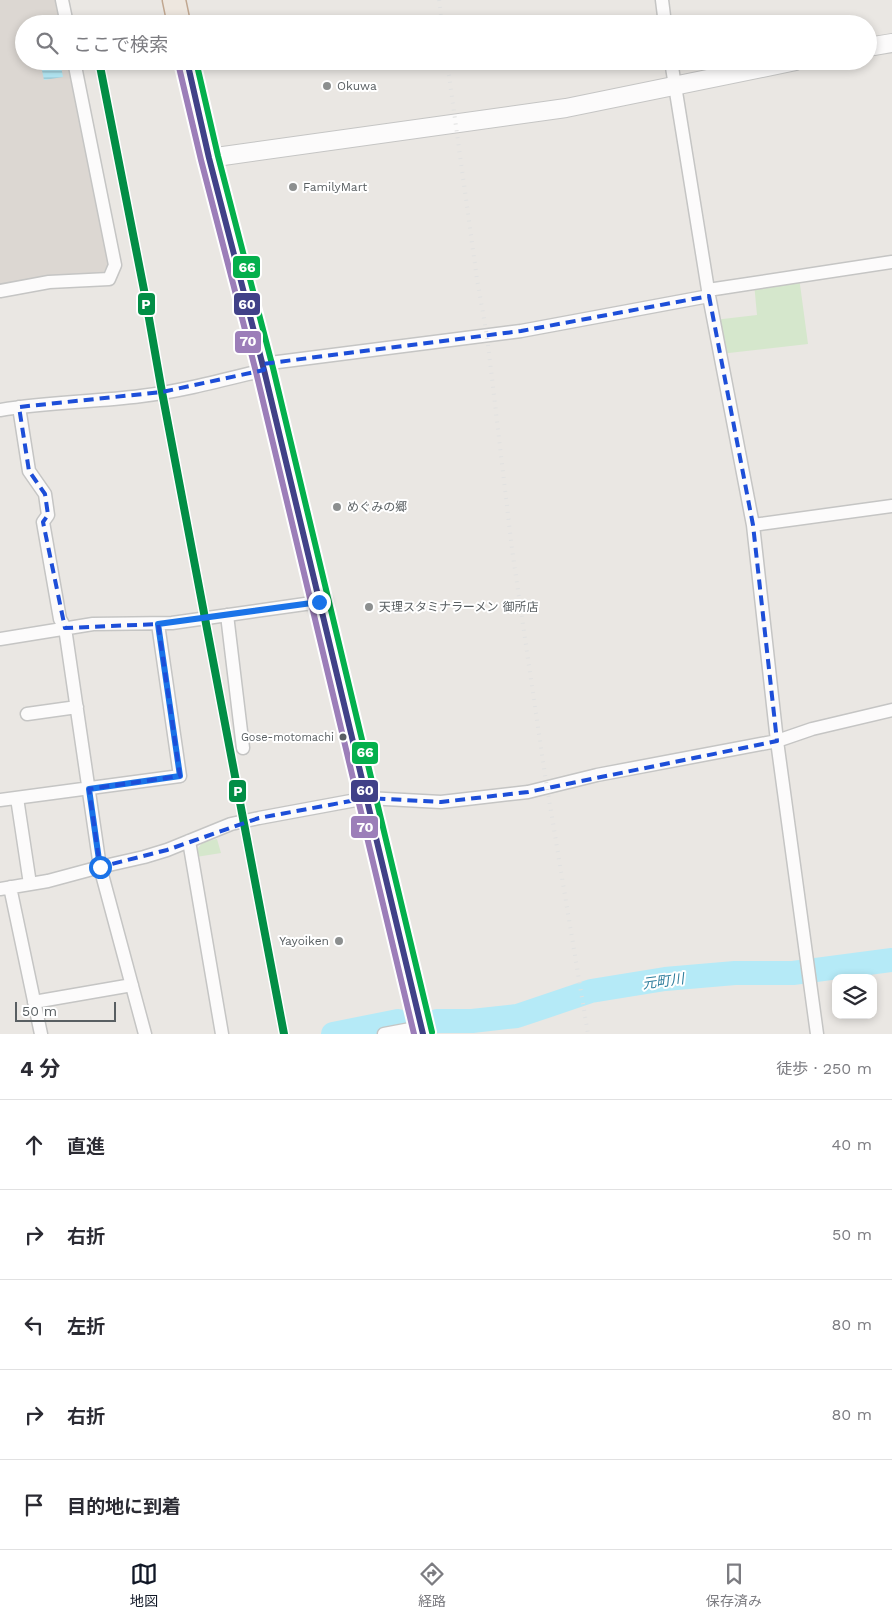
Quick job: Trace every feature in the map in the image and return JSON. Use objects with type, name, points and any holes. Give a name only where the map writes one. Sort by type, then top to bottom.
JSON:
[{"type":"highway","points":[[189,70],[209,158],[263,367],[422,1030]]},
{"type":"street","points":[[62,0],[65,15]]},
{"type":"street","points":[[662,0],[664,15]]},
{"type":"street","points":[[877,45],[892,42]]},
{"type":"street","points":[[0,290],[49,282],[108,279],[115,265],[76,70]]},
{"type":"street","points":[[672,70],[709,293],[753,525],[777,740],[817,1034]]},
{"type":"street","points":[[209,158],[566,108],[751,70]]},
{"type":"street","points":[[0,410],[140,396],[219,382],[263,367],[522,331],[709,293],[892,262]]},
{"type":"street","points":[[19,407],[29,471],[45,494],[48,516],[43,522],[60,619],[65,628],[100,867],[145,1034]]},
{"type":"street","points":[[753,525],[892,506]]},
{"type":"street","points":[[0,640],[65,628],[112,623],[172,624],[319,602]]},
{"type":"street","points":[[227,615],[243,748]]},
{"type":"street","points":[[0,800],[180,776],[158,624]]},
{"type":"street","points":[[26,714],[76,707]]},
{"type":"street","points":[[41,1034],[5,888],[30,884],[144,857],[244,821],[367,798],[441,802],[528,792],[597,775],[777,740],[812,729],[892,710]]},
{"type":"street","points":[[17,798],[30,884]]},
{"type":"street","points":[[189,841],[222,1034]]},
{"type":"street","points":[[34,1002],[132,985]]},
{"type":"street","points":[[384,1034],[422,1030]]},
{"type":"highlighted area","points":[[709,296],[753,525],[777,741],[528,792],[441,802],[367,798],[259,818],[167,850],[100,867],[89,789],[180,776],[158,624],[65,628],[43,522],[48,515],[45,494],[29,471],[19,407],[162,392],[264,370],[262,364],[521,331]]},
{"type":"shaded area","points":[[0,0],[56,0],[58,15],[15,15],[15,70],[69,70],[108,264],[103,273],[0,286]]},
{"type":"green space","points":[[799,277],[808,344],[720,354],[714,320],[757,315],[754,283]]},
{"type":"green space","points":[[217,839],[221,853],[196,857],[198,848],[203,842]]},
{"type":"water","points":[[42,70],[62,70],[63,77],[44,80]]},
{"type":"waterway","name":"元町川","points":[[437,1021],[472,1021],[517,1016],[591,991],[665,979],[735,973],[793,973],[892,960]]},
{"type":"waterway","name":"元町川","points":[[333,1034],[398,1021]]},
{"type":"railway","points":[[439,0],[441,15]]},
{"type":"railway","points":[[448,70],[477,279],[487,336],[512,549],[545,775],[588,1034]]},
{"type":"transit line","name":"P","points":[[101,70],[284,1034]]},
{"type":"transit line","name":"70","points":[[180,70],[256,372],[414,1034]]},
{"type":"transit line","name":"60","points":[[189,70],[209,158],[264,370],[423,1034]]},
{"type":"transit line","name":"66","points":[[198,70],[218,156],[273,368],[432,1032]]},
{"type":"place","name":"Okuwa","points":[[327,86]]},
{"type":"place","name":"FamilyMart","points":[[293,187]]},
{"type":"place","name":"めぐみの郷","points":[[337,507]]},
{"type":"place","name":"天理スタミナラーメン 御所店","points":[[369,607]]},
{"type":"place","name":"Gose-motomachi","points":[[343,737]]},
{"type":"place","name":"Yayoiken","points":[[339,941]]},
{"type":"route","points":[[100,867],[89,789],[180,776],[158,624],[172,624],[319,602]]}]
